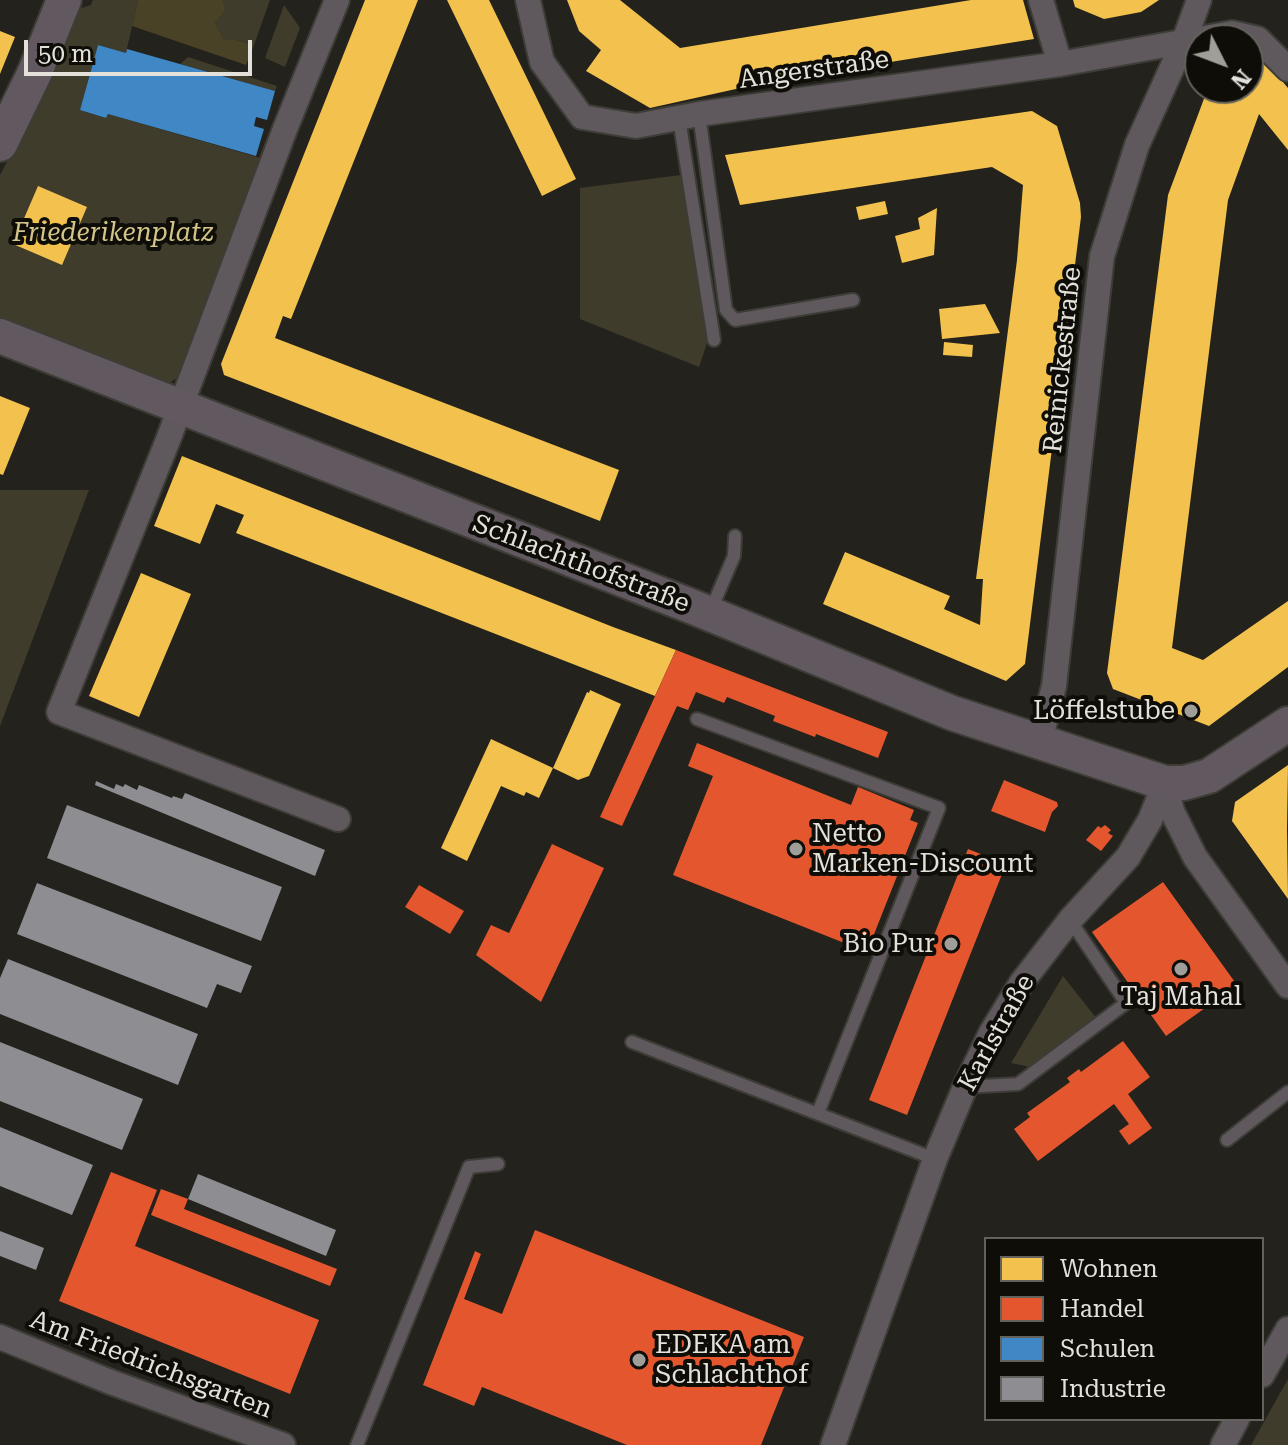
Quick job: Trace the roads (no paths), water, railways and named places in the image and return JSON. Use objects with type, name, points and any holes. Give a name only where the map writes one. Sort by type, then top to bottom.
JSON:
[{"type":"main road","points":[[0,144],[35,72],[64,0]]},
{"type":"main road","name":"Schlachthofstraße","points":[[0,336],[709,614],[952,713],[1165,783]]},
{"type":"main road","points":[[1165,783],[1184,783],[1209,776],[1288,724]]},
{"type":"street","points":[[337,0],[181,407],[59,712],[338,819]]},
{"type":"street","name":"Angerstraße","points":[[528,0],[542,62],[582,117],[636,126],[1060,64],[1184,41]]},
{"type":"street","points":[[1041,0],[1060,64]]},
{"type":"street","name":"Reinickestraße","points":[[1190,24],[1199,0]]},
{"type":"street","name":"Reinickestraße","points":[[1040,741],[1054,686],[1102,256],[1137,145],[1184,41]]},
{"type":"street","name":"Angerstraße","points":[[1264,45],[1288,69]]},
{"type":"street","points":[[1165,783],[1172,811],[1195,857],[1288,986]]},
{"type":"street","name":"Karlstraße","points":[[833,1445],[935,1159],[991,1033],[1022,982],[1070,920],[1128,857],[1150,820],[1165,783]]},
{"type":"street","points":[[1264,1371],[1288,1329]]},
{"type":"street","name":"Am Friedrichsgarten","points":[[0,1337],[123,1387],[283,1445]]},
{"type":"street","points":[[1223,1445],[1236,1421]]},
{"type":"lane","points":[[689,116],[726,310],[735,320],[853,300]]},
{"type":"lane","points":[[689,116],[714,340]]},
{"type":"lane","points":[[709,614],[734,556],[735,536]]},
{"type":"lane","points":[[697,719],[939,808],[818,1113]]},
{"type":"lane","points":[[965,1087],[1018,1084],[1126,1003],[1070,920]]},
{"type":"lane","points":[[632,1042],[935,1159]]},
{"type":"lane","points":[[1227,1140],[1288,1092]]},
{"type":"lane","points":[[357,1445],[469,1167],[498,1164]]},
{"type":"place","name":"Löffelstube","points":[[1191,711]]},
{"type":"place","name":"Netto Marken-Discount","points":[[796,849]]},
{"type":"place","name":"Bio Pur","points":[[951,944]]},
{"type":"place","name":"Taj Mahal","points":[[1181,969]]},
{"type":"place","name":"EDEKA am Schlachthof","points":[[639,1360]]},
{"type":"park label","name":"Friederikenplatz","points":[[113,233]]}]
